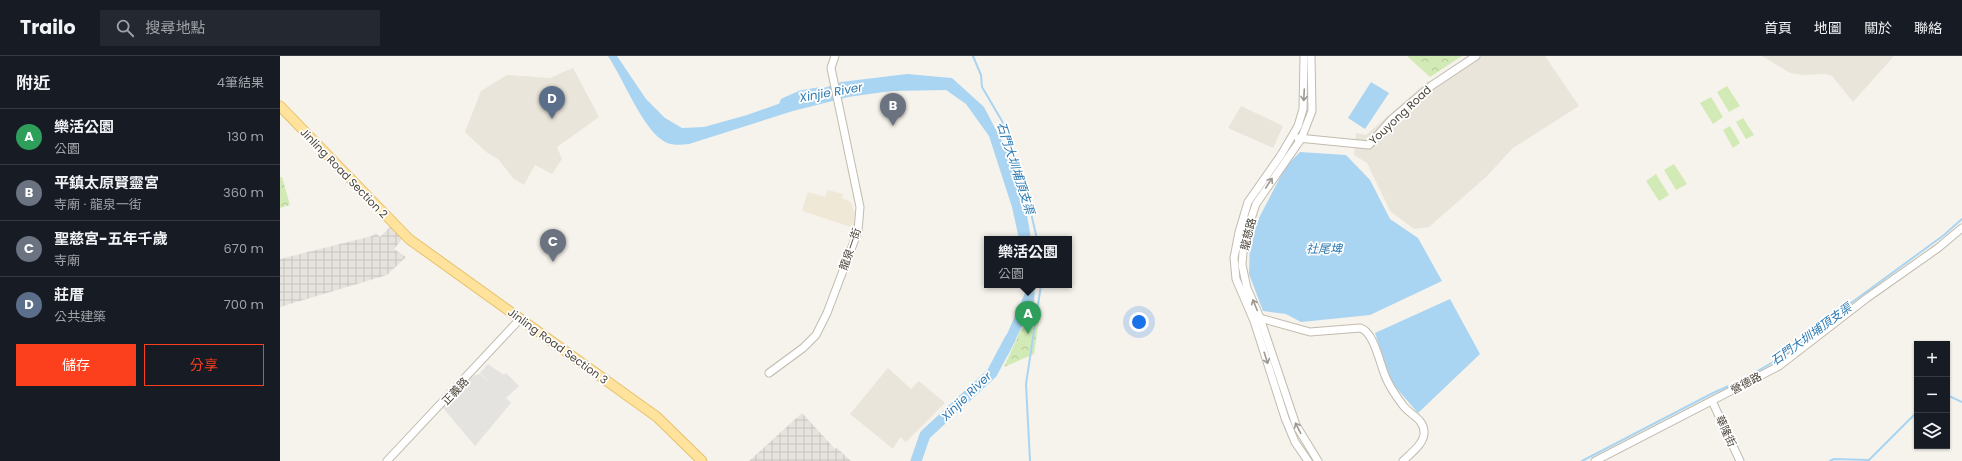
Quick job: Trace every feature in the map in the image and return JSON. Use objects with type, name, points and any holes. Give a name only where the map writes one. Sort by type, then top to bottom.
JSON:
[{"type":"main road","name":"Jinling Road Section 2","points":[[280,106],[409,239]]},
{"type":"main road","name":"Jinling Road Section 3","points":[[409,239],[657,416],[702,461]]},
{"type":"street","name":"龍泉一街","points":[[770,373],[803,348],[816,335],[858,231],[860,207],[832,76],[831,68],[835,56]]},
{"type":"street","name":"龍慈路","points":[[1304,56],[1308,71],[1312,111],[1301,139],[1256,204],[1244,240],[1242,264],[1243,276],[1257,319],[1296,426],[1318,461]]},
{"type":"street","name":"龍慈路","points":[[1308,461],[1295,442],[1285,418],[1257,319],[1236,279],[1234,258],[1248,202],[1293,136],[1298,126],[1303,109],[1311,56]]},
{"type":"street","name":"Youyong Road","points":[[1293,136],[1301,139],[1369,145],[1391,120],[1431,86],[1476,56]]},
{"type":"street","name":"營德路","points":[[1595,461],[1779,366],[1867,298],[1938,248],[1962,228]]},
{"type":"street","name":"正義路","points":[[387,461],[520,319]]},
{"type":"street","points":[[1257,319],[1310,332],[1360,328],[1364,329],[1370,335],[1386,378],[1402,406],[1423,426],[1424,434],[1422,440],[1403,461]]},
{"type":"street","name":"華隆街","points":[[1712,401],[1740,461]]},
{"type":"shaded area","points":[[1479,56],[1545,56],[1579,106],[1513,148],[1486,177],[1429,227],[1414,229],[1390,211],[1367,163],[1354,155],[1356,133],[1366,135],[1428,81],[1433,86]]},
{"type":"shaded area","points":[[1762,56],[1894,56],[1853,102],[1832,76],[1826,74],[1803,75],[1790,73]]},
{"type":"shaded area","points":[[573,68],[599,117],[557,147],[562,159],[552,174],[535,165],[524,185],[514,179],[498,159],[486,152],[465,132],[481,91],[507,75],[550,78]]},
{"type":"shaded area","points":[[1241,106],[1283,126],[1273,148],[1228,128]]},
{"type":"shaded area","points":[[828,190],[843,194],[842,198],[851,202],[855,215],[854,228],[802,211],[808,192],[825,197]]},
{"type":"shaded area","points":[[391,226],[403,238],[394,249],[406,257],[387,275],[280,307],[280,259],[372,236],[376,233],[380,237]]},
{"type":"shaded area","points":[[488,364],[504,375],[506,373],[519,386],[506,398],[511,403],[475,446],[442,407],[472,376],[480,374],[493,386],[480,373]]},
{"type":"shaded area","points":[[888,368],[911,389],[919,381],[945,403],[906,442],[900,437],[893,449],[850,414]]},
{"type":"shaded area","points":[[802,413],[835,449],[837,448],[851,461],[749,461]]},
{"type":"green space","points":[[1407,56],[1462,56],[1430,77]]},
{"type":"green space","points":[[1727,86],[1740,106],[1729,112],[1717,92]]},
{"type":"green space","points":[[1711,97],[1723,117],[1713,124],[1700,103]]},
{"type":"green space","points":[[1743,118],[1754,135],[1746,139],[1736,122]]},
{"type":"green space","points":[[1730,126],[1740,143],[1733,148],[1723,130]]},
{"type":"green space","points":[[1674,164],[1687,184],[1676,190],[1664,170]]},
{"type":"green space","points":[[1656,174],[1669,195],[1659,201],[1646,181]]},
{"type":"green space","points":[[280,177],[282,177],[290,205],[280,208]]},
{"type":"green space","points":[[1029,312],[1040,313],[1034,354],[1004,367]]},
{"type":"water","points":[[608,56],[617,56],[646,99],[665,118],[682,128],[704,127],[747,115],[841,82],[907,74],[952,78],[984,107],[1006,149],[1024,197],[1030,236],[1018,236],[1012,207],[989,136],[966,104],[946,90],[891,91],[848,97],[793,111],[689,144],[675,145],[662,140],[648,125],[640,114]]},
{"type":"water","points":[[1371,82],[1389,93],[1365,129],[1348,118]]},
{"type":"water","name":"社尾埤","points":[[1300,152],[1346,155],[1370,180],[1390,219],[1418,238],[1442,281],[1370,315],[1301,322],[1286,314],[1263,311],[1249,274],[1250,241],[1260,216],[1286,166]]},
{"type":"water","points":[[1025,288],[1035,288],[1034,302],[1008,355],[1001,348],[1025,293]]},
{"type":"water","points":[[1450,299],[1480,354],[1418,413],[1392,383],[1375,333]]},
{"type":"waterway","name":"石門大圳埔頂支渠","points":[[973,56],[981,75],[982,87],[1002,121],[1028,200],[1036,236]]},
{"type":"waterway","name":"Xinjie River","points":[[785,103],[801,96],[818,93]]},
{"type":"waterway","name":"石門大圳埔頂支渠","points":[[1582,461],[1713,393],[1742,380],[1787,354],[1836,314],[1944,235],[1962,219]]},
{"type":"waterway","name":"石門大圳埔頂支渠","points":[[1030,461],[1026,384],[1041,288]]},
{"type":"waterway","name":"Xinjie River","points":[[916,461],[925,435],[992,373],[1010,339]]},
{"type":"waterway","name":"石門大圳埔頂支渠","points":[[1950,396],[1962,402]]},
{"type":"waterway","name":"石門大圳埔頂支渠","points":[[1830,461],[1834,459],[1869,460],[1916,413]]},
{"type":"place","name":"莊厝","points":[[552,119]]},
{"type":"place","name":"平鎮太原賢靈宮","points":[[893,126]]},
{"type":"place","name":"聖慈宮-五年千歲","points":[[553,262]]},
{"type":"place","name":"樂活公園","points":[[1028,334]]}]
